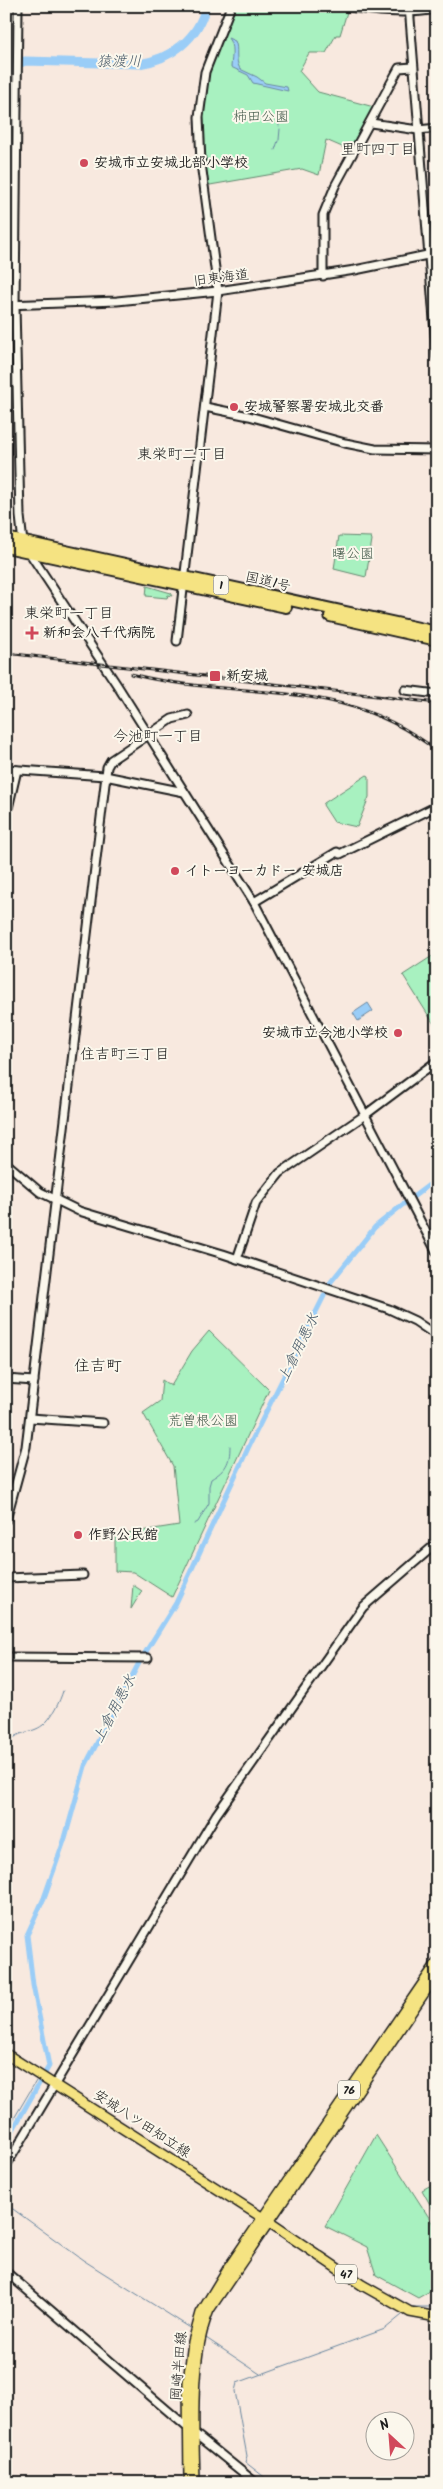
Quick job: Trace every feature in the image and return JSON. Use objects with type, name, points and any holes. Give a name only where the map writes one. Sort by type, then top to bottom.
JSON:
[{"type":"highway","name":"国道1号","points":[[6,538],[185,582],[437,640]]},
{"type":"highway","name":"国道1号","points":[[6,547],[437,632]]},
{"type":"main road","name":"76","points":[[266,2220],[437,1963]]},
{"type":"main road","name":"76","points":[[266,2220],[437,1974]]},
{"type":"main road","name":"安城八ツ田知立線","points":[[6,2054],[266,2220]]},
{"type":"main road","name":"47","points":[[266,2220],[362,2285],[410,2312],[437,2317]]},
{"type":"main road","name":"岡崎半田線","points":[[195,2483],[188,2382],[195,2330],[213,2291],[266,2220]]},
{"type":"main road","name":"岡崎半田線","points":[[189,2483],[192,2431]]},
{"type":"street","points":[[18,6],[14,306],[20,516],[24,542],[172,770],[254,902],[437,1253]]},
{"type":"street","points":[[177,642],[218,291],[201,163],[199,117],[205,72],[231,6]]},
{"type":"street","points":[[343,6],[409,10],[437,9]]},
{"type":"street","points":[[409,10],[437,357]]},
{"type":"street","points":[[323,276],[323,215],[336,186],[399,68],[414,67]]},
{"type":"street","points":[[371,123],[418,130],[437,128]]},
{"type":"street","name":"旧東海道","points":[[6,305],[126,300],[218,291],[323,276],[437,253]]},
{"type":"street","points":[[205,407],[249,416],[345,443],[375,449],[437,450]]},
{"type":"street","points":[[405,690],[437,694]]},
{"type":"street","points":[[6,1520],[20,1475],[30,1418],[105,776],[111,760],[172,719],[188,715]]},
{"type":"street","points":[[6,769],[105,776],[184,792]]},
{"type":"street","points":[[6,817],[17,770]]},
{"type":"street","points":[[254,902],[337,852],[340,854],[437,806]]},
{"type":"street","points":[[237,1259],[256,1203],[272,1181],[288,1165],[365,1115],[437,1061]]},
{"type":"street","points":[[6,1163],[40,1192],[56,1201],[128,1227],[237,1259],[389,1309],[415,1321],[437,1336]]},
{"type":"street","points":[[6,1379],[34,1381]]},
{"type":"street","points":[[30,1418],[103,1423]]},
{"type":"street","points":[[6,2166],[51,2082],[216,1815],[363,1608],[437,1543]]},
{"type":"street","points":[[6,1578],[83,1575]]},
{"type":"street","points":[[6,1658],[144,1657]]},
{"type":"street","points":[[6,2272],[192,2431],[256,2483]]},
{"type":"green space","name":"柿田公園","points":[[235,6],[311,6],[347,12],[340,35],[336,35],[326,53],[309,53],[299,71],[318,92],[374,107],[349,150],[326,140],[319,175],[302,169],[210,185],[208,183],[202,134],[205,88],[213,60]]},
{"type":"green space","name":"曙公園","points":[[339,536],[371,537],[366,577],[334,569]]},
{"type":"green space","points":[[147,586],[171,593],[173,596],[168,595],[167,598],[146,596]]},
{"type":"green space","points":[[367,775],[369,776],[369,797],[357,827],[334,822],[323,805],[324,803]]},
{"type":"green space","points":[[437,953],[437,1029],[403,975]]},
{"type":"green space","name":"荒曽根公園","points":[[209,1331],[269,1390],[172,1597],[133,1572],[115,1571],[115,1535],[179,1525],[173,1466],[143,1413],[160,1401],[162,1380],[171,1386],[192,1351]]},
{"type":"green space","points":[[133,1585],[142,1591],[131,1609]]},
{"type":"green space","points":[[376,2135],[437,2230],[437,2287],[418,2298],[376,2275],[367,2247],[325,2226]]},
{"type":"green space","points":[[437,2182],[437,2217],[422,2190]]},
{"type":"water","points":[[228,38],[235,41],[237,61],[240,69],[265,83],[287,87],[288,91],[253,83],[248,75],[231,67],[232,48]]},
{"type":"water","points":[[368,1003],[373,1011],[358,1021],[353,1013]]},
{"type":"waterway","name":"猿渡川","points":[[6,69],[25,61],[139,64],[151,61],[182,46],[197,28],[206,6]]},
{"type":"waterway","points":[[278,118],[279,126]]},
{"type":"waterway","points":[[279,140],[280,129]]},
{"type":"waterway","points":[[275,150],[278,141]]},
{"type":"waterway","name":"上倉用悪水","points":[[413,1197],[437,1179]]},
{"type":"waterway","name":"上倉用悪水","points":[[330,1283],[375,1227],[406,1202]]},
{"type":"waterway","name":"上倉用悪水","points":[[6,2142],[49,2066],[33,1985],[27,1935],[44,1898],[65,1838],[85,1766],[140,1661],[176,1603],[250,1444],[324,1296]]},
{"type":"waterway","points":[[194,1524],[198,1522],[209,1503],[211,1479],[224,1469],[228,1462],[230,1446]]},
{"type":"waterway","points":[[6,1745],[16,1736],[43,1725],[50,1718],[63,1691]]},
{"type":"waterway","points":[[6,2132],[36,2081]]},
{"type":"waterway","points":[[6,2204],[83,2260],[192,2329]]},
{"type":"waterway","points":[[412,2307],[437,2307]]},
{"type":"waterway","points":[[272,2483],[245,2462],[247,2456],[235,2391],[237,2383],[385,2329],[402,2315]]},
{"type":"waterway","points":[[206,2338],[260,2374]]},
{"type":"railway","points":[[6,653],[437,703]]},
{"type":"railway","points":[[131,674],[172,682],[289,694],[327,700],[364,710],[401,727],[437,751]]},
{"type":"place","name":"安城市立安城北部小学校","points":[[84,163]]},
{"type":"place","name":"安城警察署安城北交番","points":[[234,407]]},
{"type":"place","name":"新和会八千代病院","points":[[32,633]]},
{"type":"place","name":"新安城","points":[[215,676]]},
{"type":"place","name":"イトーヨーカドー 安城店","points":[[175,871]]},
{"type":"place","name":"安城市立今池小学校","points":[[398,1033]]},
{"type":"place","name":"作野公民館","points":[[78,1535]]},
{"type":"district","name":"里町四丁目","points":[[378,150]]},
{"type":"district","name":"東栄町二丁目","points":[[182,455]]},
{"type":"district","name":"東栄町一丁目","points":[[69,614]]},
{"type":"district","name":"今池町一丁目","points":[[158,737]]},
{"type":"district","name":"住吉町三丁目","points":[[125,1055]]},
{"type":"district","name":"住吉町","points":[[98,1366]]}]
